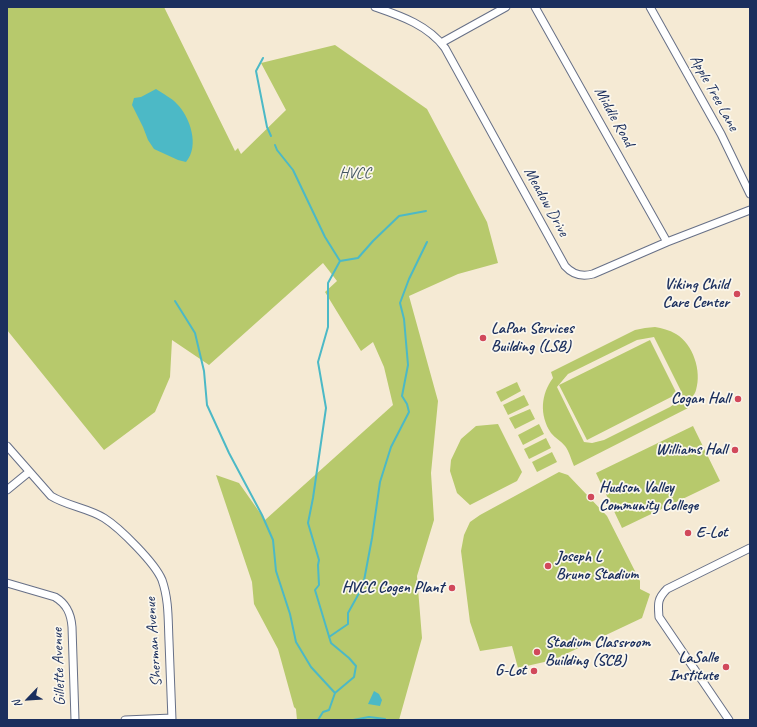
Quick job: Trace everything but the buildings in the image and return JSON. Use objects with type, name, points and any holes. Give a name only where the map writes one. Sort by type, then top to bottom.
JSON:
[{"type":"street","name":"Meadow Drive","points":[[375,7],[411,20],[424,28],[441,43],[569,271],[580,275],[593,274],[667,242],[750,210]]},
{"type":"street","points":[[441,43],[506,7]]},
{"type":"street","name":"Middle Road","points":[[535,7],[667,242]]},
{"type":"street","name":"Apple Tree Lane","points":[[650,7],[721,134],[750,194]]},
{"type":"street","name":"Sherman Avenue","points":[[7,446],[51,496],[104,518],[137,547],[161,578],[167,601],[172,719]]},
{"type":"street","points":[[7,490],[29,472]]},
{"type":"street","points":[[729,720],[659,617],[658,602],[660,596],[667,589],[750,548]]},
{"type":"street","name":"Gillette Avenue","points":[[7,583],[55,597],[62,601],[71,617],[75,720]]},
{"type":"street","points":[[125,720],[172,719]]},
{"type":"green space","name":"HVCC","points":[[7,7],[164,7],[235,151],[238,148],[241,154],[286,110],[261,63],[335,45],[427,109],[487,222],[498,263],[458,274],[409,296],[438,401],[431,473],[434,520],[417,576],[422,638],[399,720],[297,720],[296,709],[294,707],[278,649],[254,604],[252,582],[216,475],[239,483],[265,520],[393,405],[384,367],[373,342],[361,351],[325,292],[337,281],[323,263],[209,365],[172,340],[170,377],[155,412],[104,450],[7,330]]},
{"type":"green space","points":[[658,327],[676,334],[682,338],[691,351],[697,367],[698,383],[694,395],[688,403],[690,407],[574,466],[566,448],[551,433],[547,426],[543,412],[546,391],[553,378],[551,372],[635,330]],"holes":[[[654,337],[682,393],[678,401],[670,407],[604,440],[592,443],[584,442],[557,387],[568,374],[637,340]]]},
{"type":"green space","points":[[650,340],[677,394],[587,440],[559,385]]},
{"type":"green space","points":[[517,382],[521,391],[501,402],[496,392]]},
{"type":"green space","points":[[524,395],[529,405],[508,415],[503,405]]},
{"type":"green space","points":[[530,409],[535,419],[515,429],[509,418]]},
{"type":"green space","points":[[498,424],[522,472],[517,481],[470,505],[457,493],[450,471],[451,460],[461,439],[476,426]]},
{"type":"green space","points":[[539,424],[544,434],[523,445],[518,435]]},
{"type":"green space","points":[[693,426],[720,481],[622,528],[596,473]]},
{"type":"green space","points":[[546,438],[551,448],[529,459],[524,449]]},
{"type":"green space","points":[[552,452],[557,462],[537,472],[532,462]]},
{"type":"green space","name":"Joseph L Bruno Stadium","points":[[559,472],[568,475],[607,516],[640,581],[640,589],[650,594],[642,618],[553,660],[518,668],[512,646],[480,651],[470,622],[461,551],[464,535],[470,522],[480,515]]},
{"type":"water","points":[[156,89],[175,102],[186,116],[192,132],[193,140],[190,155],[186,162],[154,149],[148,140],[132,105],[134,98],[141,97]]},
{"type":"water","points":[[374,691],[379,694],[382,700],[380,706],[368,704]]},
{"type":"waterway","points":[[263,58],[256,71],[267,127],[271,136]]},
{"type":"waterway","points":[[275,145],[277,150],[293,170],[325,237],[340,261],[328,283],[328,327],[318,362],[326,408],[308,523],[319,560],[319,585],[315,590],[331,643],[356,666],[354,677],[335,693],[329,710],[323,712],[318,720]]},
{"type":"waterway","points":[[340,261],[358,258],[399,216],[426,211]]},
{"type":"waterway","points":[[329,637],[348,624],[348,613],[363,586],[380,482],[391,447],[409,412],[407,404],[402,396],[408,365],[404,319],[400,303],[409,279],[427,242]]},
{"type":"waterway","points":[[175,301],[195,333],[204,371],[207,405],[229,453],[262,515],[273,540],[276,571],[290,614],[296,642],[311,667],[335,693]]},
{"type":"waterway","points":[[353,720],[369,717],[385,719]]},
{"type":"place","name":"Viking Child Care Center","points":[[737,294]]},
{"type":"place","name":"LaPan Services Building (LSB)","points":[[483,338]]},
{"type":"place","name":"Cogan Hall","points":[[738,399]]},
{"type":"place","name":"Williams Hall","points":[[735,450]]},
{"type":"place","name":"Hudson Valley Community College","points":[[591,497]]},
{"type":"place","name":"E-Lot","points":[[688,533]]},
{"type":"place","name":"Joseph L Bruno Stadium","points":[[548,566]]},
{"type":"place","name":"HVCC Cogen Plant","points":[[452,588]]},
{"type":"place","name":"Stadium Classroom Building (SCB)","points":[[537,652]]},
{"type":"place","name":"LaSalle Institute","points":[[726,667]]},
{"type":"place","name":"G-Lot","points":[[534,671]]}]
